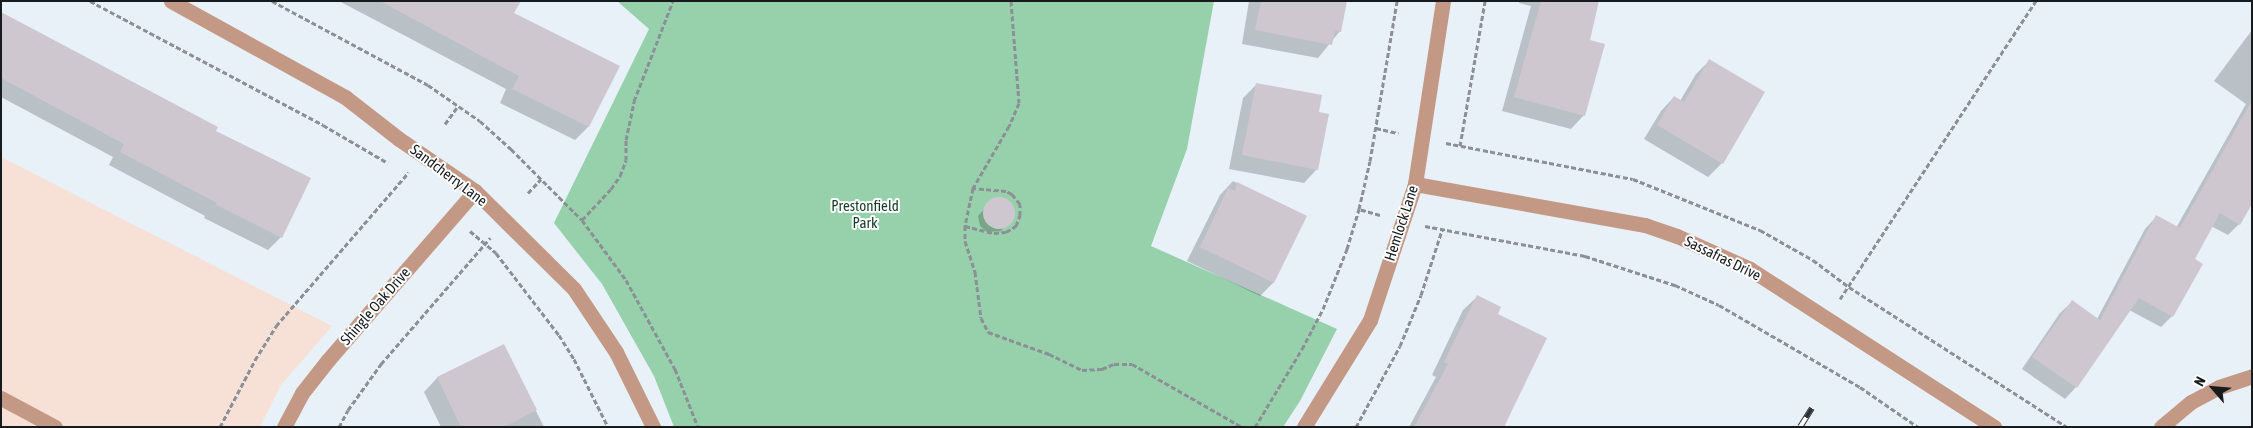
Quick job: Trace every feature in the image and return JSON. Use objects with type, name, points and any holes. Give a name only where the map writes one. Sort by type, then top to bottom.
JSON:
[{"type":"street","name":"Sandcherry Lane","points":[[171,1],[345,97],[399,138],[475,191],[574,289],[616,352],[653,427]]},
{"type":"street","name":"Hemlock Lane","points":[[1304,427],[1370,320],[1415,184],[1443,1]]},
{"type":"street","name":"Sassafras Drive","points":[[1415,184],[1646,225],[1677,236],[1750,269],[1994,427]]},
{"type":"street","name":"Shingle Oak Drive","points":[[284,427],[302,393],[328,360],[475,191]]},
{"type":"street","points":[[2161,427],[2191,402],[2219,387],[2252,376]]},
{"type":"street","points":[[1,398],[55,427]]},
{"type":"path","points":[[90,1],[323,125],[390,164]]},
{"type":"path","points":[[272,1],[406,72],[458,106],[505,143],[582,220],[626,280],[649,317],[675,368],[698,427]]},
{"type":"path","points":[[582,220],[599,203],[620,176],[626,160],[626,140],[634,101],[673,1]]},
{"type":"path","points":[[1011,1],[1019,102],[1009,126],[974,188],[965,226],[965,241],[976,272],[981,318],[988,332],[1049,354],[1082,370],[1102,369],[1114,364],[1132,364],[1242,427]]},
{"type":"path","points":[[1255,427],[1302,349],[1323,309],[1347,249],[1359,209],[1376,128],[1397,1]]},
{"type":"path","points":[[1441,142],[1460,146],[1485,1]]},
{"type":"path","points":[[1827,318],[2036,1]]},
{"type":"path","points":[[445,124],[458,106]]},
{"type":"path","points":[[1376,128],[1399,133]]},
{"type":"path","points":[[220,427],[255,360],[276,326],[407,174],[399,169]]},
{"type":"path","points":[[528,193],[541,180]]},
{"type":"path","points":[[965,226],[994,233],[1006,232],[1016,226],[1020,215],[1020,204],[1012,194],[1006,191],[974,188]]},
{"type":"path","points":[[1359,209],[1381,215]]},
{"type":"path","points":[[1422,225],[1585,256],[1675,285],[1719,305],[1852,382],[1918,427]]},
{"type":"path","points":[[466,228],[486,244],[535,302],[559,335],[574,359],[608,427]]},
{"type":"path","points":[[1356,427],[1400,346],[1421,295],[1442,230]]},
{"type":"path","points":[[339,427],[348,410],[380,364],[486,244]]},
{"type":"shaded area","points":[[1,157],[332,326],[281,385],[260,427],[1,427]]},
{"type":"green space","name":"Prestonfield Park","points":[[617,1],[1214,1],[1187,149],[1151,246],[1337,329],[1300,401],[1283,427],[674,427],[654,376],[602,284],[554,223],[649,29]]},
{"type":"building","points":[[380,1],[521,1],[514,13],[620,66],[589,127],[512,89],[519,76]]},
{"type":"building","points":[[1261,1],[1347,1],[1341,32],[1335,31],[1332,45],[1255,30]]},
{"type":"building","points":[[1541,1],[1599,1],[1590,40],[1605,44],[1585,116],[1514,97]]},
{"type":"building","points":[[1,12],[218,127],[216,131],[311,178],[282,238],[216,205],[217,203],[120,152],[124,144],[1,78]]},
{"type":"building","points":[[1709,59],[1765,92],[1723,164],[1657,125],[1674,96],[1684,102]]},
{"type":"building","points":[[1256,83],[1322,95],[1319,112],[1329,114],[1318,170],[1242,155]]},
{"type":"building","points":[[2252,100],[2252,204],[2240,225],[2220,213],[2195,259],[2203,264],[2173,317],[2139,298],[2077,388],[2032,357],[2072,300],[2100,320],[2156,215],[2180,228]]},
{"type":"building","points":[[1237,182],[1307,216],[1274,283],[1200,247],[1228,188],[1235,191]]},
{"type":"building","points":[[999,197],[1005,198],[1010,202],[1014,207],[1014,219],[1010,224],[1005,228],[999,229],[993,228],[988,224],[984,219],[983,213],[984,207],[988,202],[993,198]]},
{"type":"building","points":[[1477,295],[1501,307],[1498,314],[1547,338],[1504,427],[1414,427],[1448,364],[1444,362]]},
{"type":"building","points":[[504,344],[537,410],[504,427],[461,427],[437,377]]},
{"type":"railway","points":[[1800,427],[1812,408]]}]
